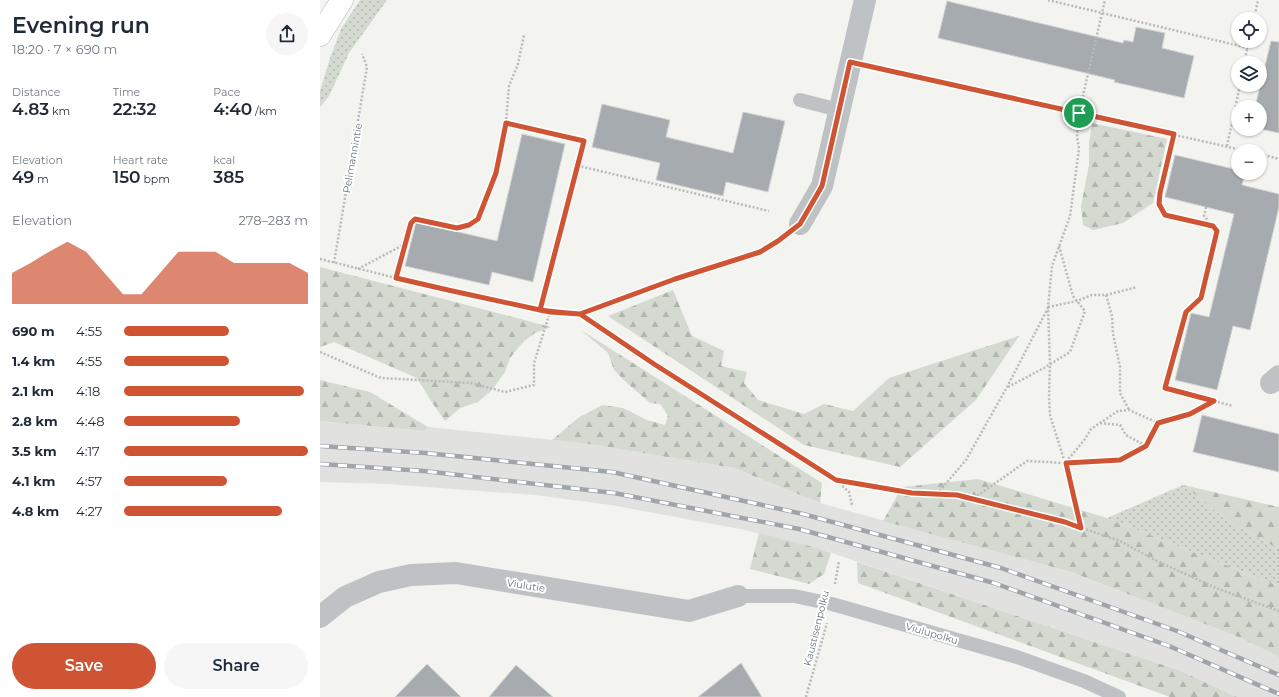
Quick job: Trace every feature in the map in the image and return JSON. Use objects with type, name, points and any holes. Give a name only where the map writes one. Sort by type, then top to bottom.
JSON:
[{"type":"street","points":[[320,35],[342,0]]},
{"type":"street","points":[[800,224],[822,186],[864,0]]},
{"type":"street","name":"Viulutie","points":[[320,617],[352,594],[379,582],[411,575],[456,573],[688,611],[738,596]]},
{"type":"lane","points":[[800,100],[839,110]]},
{"type":"lane","name":"Viulupolku","points":[[738,596],[794,596],[832,604],[1017,657],[1091,684],[1119,697]]},
{"type":"path","points":[[1048,0],[1231,44]]},
{"type":"path","points":[[1081,528],[1066,463],[1050,415],[1048,307],[1052,266],[1070,216],[1079,149],[1077,136],[1079,113],[1105,0]]},
{"type":"path","points":[[1255,12],[1258,0]]},
{"type":"path","points":[[396,278],[411,223],[415,219],[457,228],[469,225],[478,219],[496,173],[506,123],[509,86],[518,64],[524,35]]},
{"type":"path","points":[[1246,56],[1248,48]]},
{"type":"path","name":"Pelimannintie","points":[[334,263],[367,67],[362,54]]},
{"type":"path","points":[[850,62],[1231,147]]},
{"type":"path","points":[[1227,146],[1239,92]]},
{"type":"path","points":[[506,123],[584,141],[579,166],[540,310]]},
{"type":"path","points":[[1174,134],[1160,193],[1159,204],[1165,215],[1213,226]]},
{"type":"path","points":[[1267,156],[1279,159]]},
{"type":"path","points":[[579,166],[769,211]]},
{"type":"path","points":[[1206,207],[1204,216],[1217,231],[1201,298],[1186,312],[1165,388],[1233,406]]},
{"type":"path","points":[[320,259],[396,278],[540,310],[580,314],[675,279],[760,252],[778,241],[800,224]]},
{"type":"path","points":[[358,269],[406,243],[411,244]]},
{"type":"path","points":[[1007,387],[1070,352],[1085,311],[1073,296],[1059,246]]},
{"type":"path","points":[[1048,307],[1077,301],[1092,294],[1106,295],[1137,287]]},
{"type":"path","points":[[1106,295],[1112,316],[1113,334],[1120,367],[1120,393],[1129,410]]},
{"type":"path","points":[[937,494],[966,460],[1007,387],[1048,307]]},
{"type":"path","points":[[320,352],[380,378],[471,383],[505,392],[534,385],[534,363],[550,312]]},
{"type":"path","points":[[580,314],[654,364],[836,480],[849,492],[852,504]]},
{"type":"path","points":[[1066,463],[1091,429],[1118,411],[1129,410],[1158,423],[1190,414],[1214,401]]},
{"type":"path","points":[[1100,423],[1120,425],[1126,435],[1146,446]]},
{"type":"path","points":[[974,498],[1027,461],[1066,463],[1120,460],[1146,446],[1158,423]]},
{"type":"path","points":[[836,480],[912,493],[957,495],[974,498],[1065,522],[1120,541],[1157,561],[1216,588],[1279,611]]},
{"type":"path","name":"Kaustisenpolku","points":[[806,697],[832,604],[839,561]]},
{"type":"shaded area","points":[[320,421],[424,431],[428,427],[582,443],[734,468],[820,503],[1071,572],[1236,636],[1279,657],[1279,697],[1237,697],[1181,671],[817,548],[745,530],[611,505],[535,495],[387,484],[320,482]]},
{"type":"green space","points":[[360,0],[387,0],[349,53],[329,96],[320,107],[320,91],[330,58],[341,29]]},
{"type":"green space","points":[[1092,123],[1167,139],[1153,203],[1123,223],[1093,230],[1083,225],[1081,206],[1089,165],[1089,144]]},
{"type":"green space","points":[[320,267],[551,327],[535,333],[523,342],[510,358],[505,372],[492,390],[478,402],[460,408],[445,421],[417,378],[334,342],[320,347]]},
{"type":"green space","points":[[673,290],[692,336],[724,351],[721,366],[747,372],[744,383],[758,400],[804,414],[824,404],[853,411],[889,378],[1019,336],[976,400],[900,467],[804,445],[608,316]]},
{"type":"green space","points":[[581,330],[822,483],[820,503],[734,468],[582,443],[552,440],[578,418],[602,405],[623,408],[647,420],[665,425],[668,415],[660,404],[650,403],[627,383],[614,370],[608,353]]},
{"type":"green space","points":[[320,380],[370,392],[428,427],[424,431],[320,421]]},
{"type":"green space","points":[[978,479],[1107,518],[1279,586],[1279,657],[1236,636],[1071,572],[883,521],[902,487]]},
{"type":"green space","points":[[1183,485],[1228,521],[1279,549],[1279,586],[1107,518]]},
{"type":"green space","points":[[1183,485],[1279,507],[1279,549],[1228,521]]},
{"type":"green space","points":[[759,533],[831,553],[824,574],[809,584],[750,569]]},
{"type":"green space","points":[[857,562],[1181,671],[1237,697],[1170,697],[858,583]]},
{"type":"building","points":[[947,1],[1123,43],[1124,40],[1133,42],[1136,27],[1165,33],[1162,48],[1194,56],[1184,98],[938,38]]},
{"type":"building","points":[[1271,41],[1279,42],[1279,133],[1267,130],[1267,100],[1257,100],[1259,92],[1267,92],[1267,58]]},
{"type":"building","points":[[602,104],[670,120],[666,137],[733,153],[743,112],[785,121],[768,192],[726,182],[723,196],[656,180],[660,163],[592,147]]},
{"type":"building","points":[[522,134],[565,144],[533,282],[492,272],[489,285],[405,266],[416,222],[497,241]]},
{"type":"building","points":[[1175,155],[1231,168],[1231,180],[1243,180],[1242,185],[1279,194],[1279,207],[1250,330],[1233,326],[1217,390],[1175,380],[1191,313],[1209,317],[1234,214],[1165,197]]},
{"type":"building","points":[[1202,415],[1279,434],[1279,472],[1193,452]]},
{"type":"building","points":[[741,663],[762,697],[698,697]]},
{"type":"building","points":[[427,664],[461,697],[395,697]]},
{"type":"building","points":[[516,665],[553,697],[489,697]]},
{"type":"railway","points":[[320,446],[425,453],[612,472],[803,514],[1001,568],[1177,631],[1279,675]]},
{"type":"railway","points":[[320,464],[424,471],[614,493],[799,529],[994,583],[1169,646],[1279,694]]},
{"type":"route","points":[[1079,113],[850,62],[822,186],[800,224],[778,241],[760,252],[675,279],[580,314],[550,312],[540,310],[448,290],[396,278],[411,223],[415,219],[457,228],[469,225],[478,219],[496,173],[506,123],[584,141],[579,166],[540,310],[580,314],[654,364],[836,480],[912,493],[957,495],[974,498],[1065,522],[1081,528],[1066,463],[1120,460],[1146,446],[1158,423],[1190,414],[1214,401],[1165,388],[1186,312],[1201,298],[1217,231],[1213,226],[1165,215],[1159,204],[1160,193],[1174,134],[1079,113]]}]
